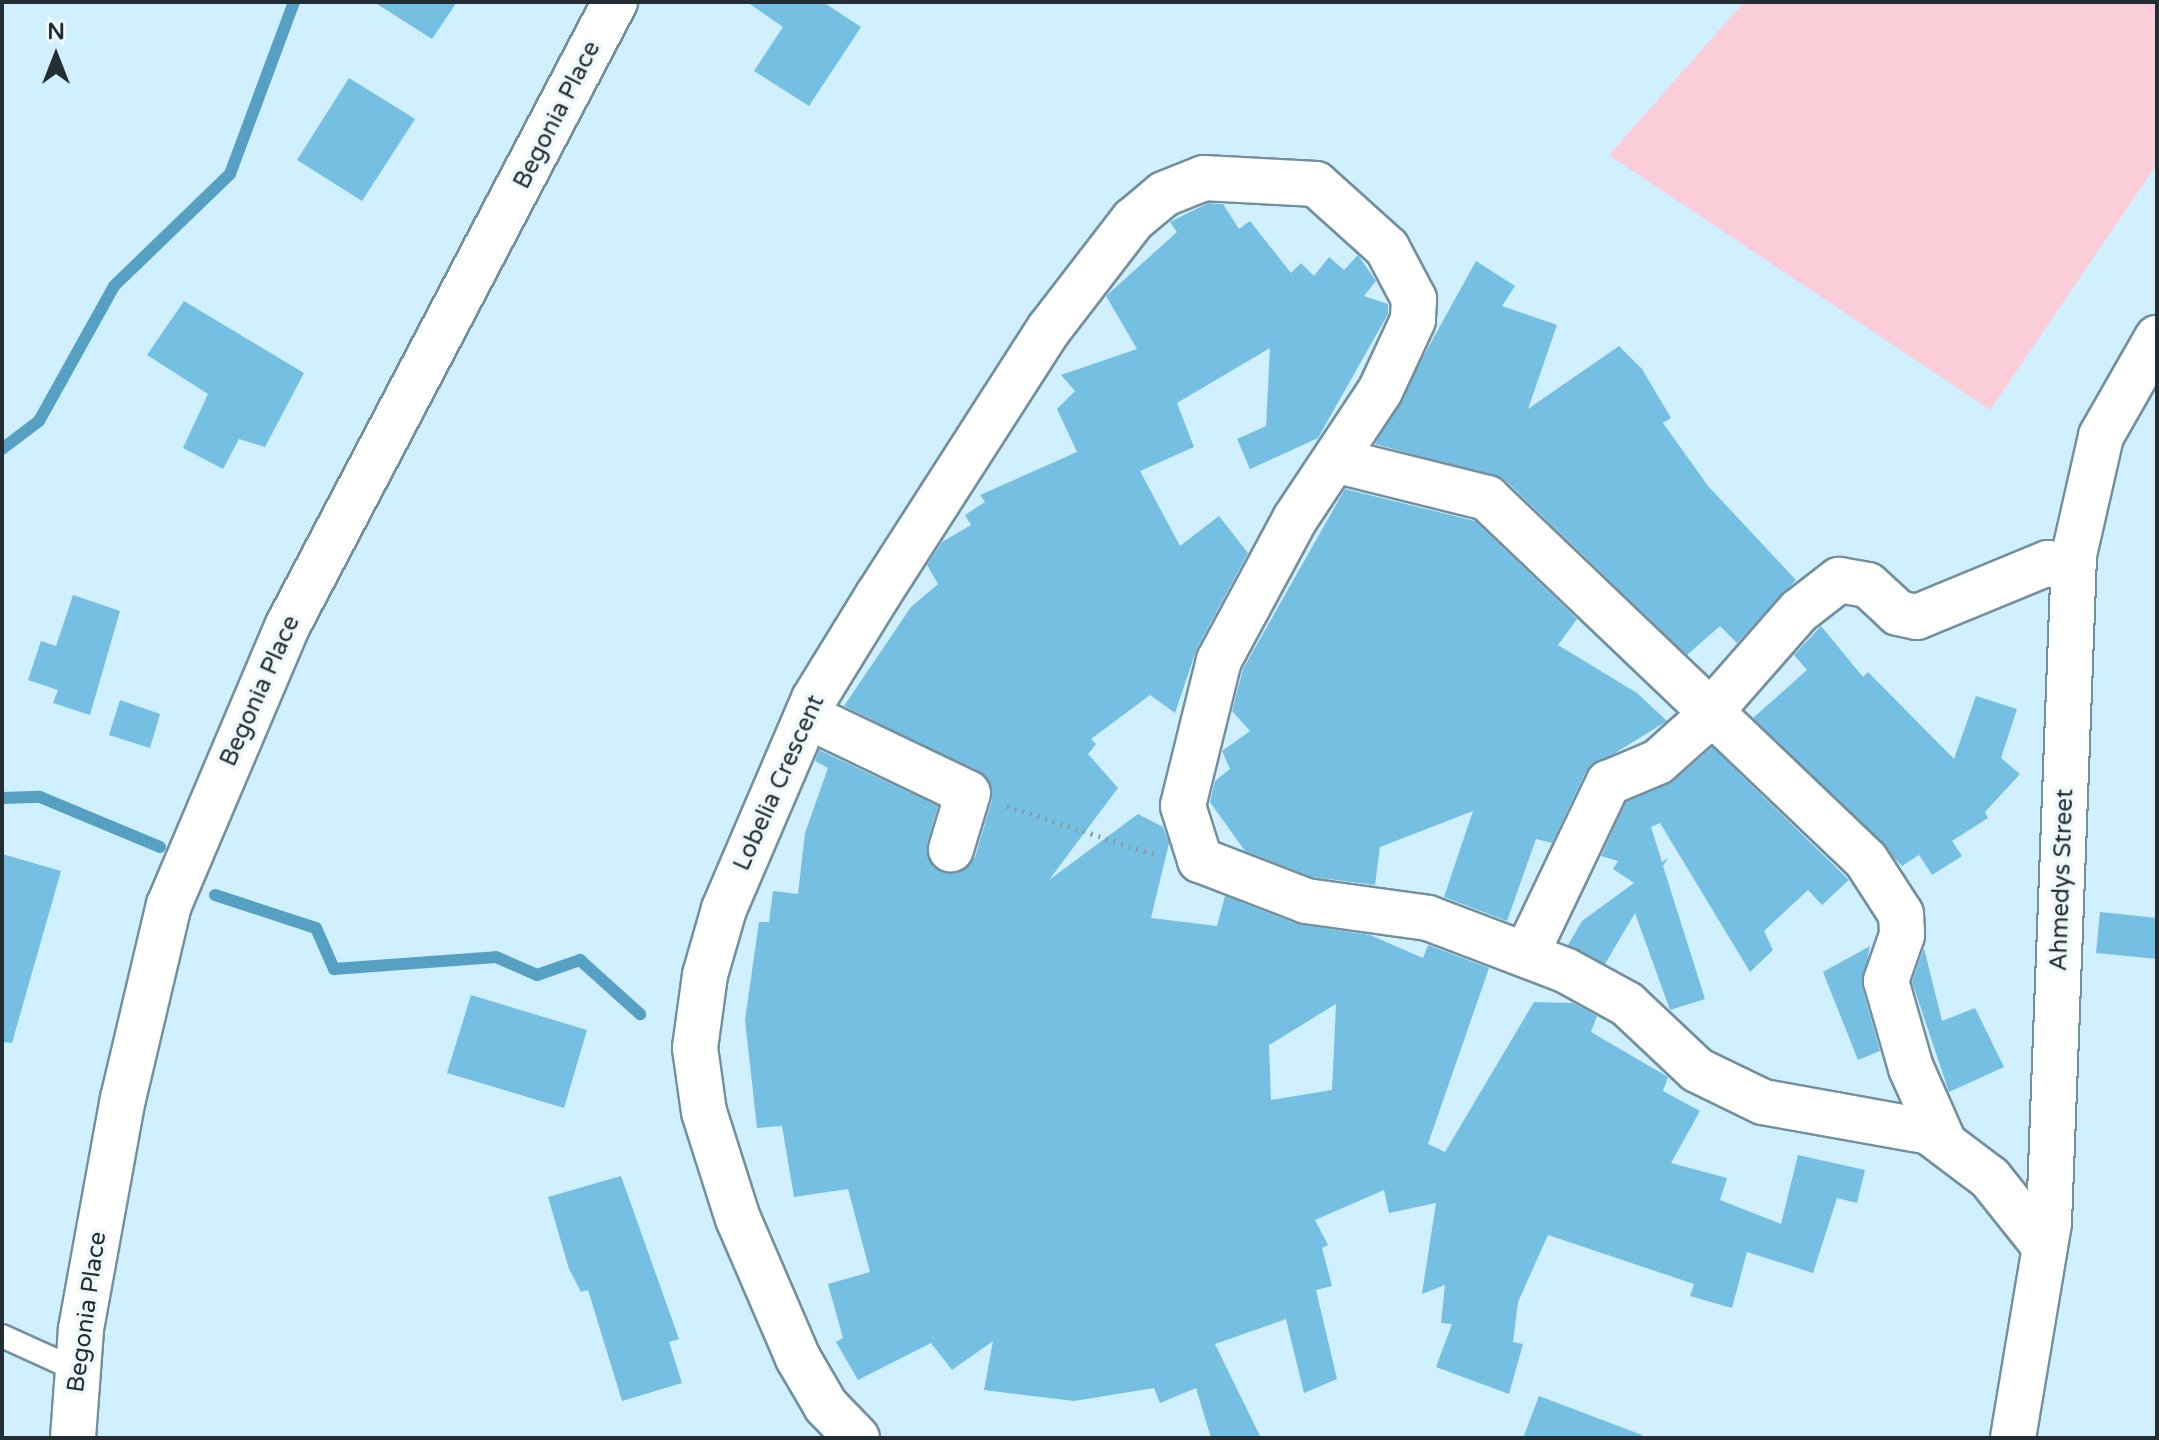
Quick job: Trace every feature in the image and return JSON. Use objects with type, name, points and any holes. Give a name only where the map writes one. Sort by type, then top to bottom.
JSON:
[{"type":"street","name":"Begonia Place","points":[[73,1438],[77,1370],[123,1099],[169,905],[288,625],[615,2]]},
{"type":"street","name":"Lobelia Crescent","points":[[857,1438],[826,1406],[798,1358],[743,1231],[704,1112],[695,1048],[724,909],[807,716],[1049,329],[1133,220],[1164,194],[1204,178],[1316,184],[1387,248],[1409,280],[1413,320],[1338,461],[1295,519],[1219,660],[1183,806],[1194,851]]},
{"type":"street","name":"Ahmedys Street","points":[[2013,1438],[2045,1247],[2073,571],[2101,436],[2157,338]]},
{"type":"street","points":[[1338,461],[1487,498],[1866,860],[1894,899],[1903,928],[1886,981],[1911,1068],[1942,1138],[1990,1178],[2045,1247]]},
{"type":"street","points":[[1526,955],[1608,783],[1658,762],[1712,713],[1799,611],[1839,580],[1868,585],[1898,613],[1917,617],[2048,563],[2073,571]]},
{"type":"street","points":[[807,716],[968,793],[951,849]]},
{"type":"street","points":[[1194,851],[1277,893],[1428,918],[1603,987],[1697,1070],[1731,1090],[1942,1138]]},
{"type":"lane","points":[[2,1336],[77,1370]]},
{"type":"path","points":[[968,793],[1154,854],[1194,851]]},
{"type":"shaded area","points":[[1744,2],[2157,2],[2157,164],[1990,410],[1609,155]]},
{"type":"building","points":[[374,2],[457,2],[432,39]]},
{"type":"building","points":[[747,2],[823,2],[861,27],[809,106],[754,71],[783,27]]},
{"type":"building","points":[[349,78],[415,119],[362,201],[297,160]]},
{"type":"building","points":[[1208,203],[1223,204],[1239,229],[1250,221],[1291,273],[1301,263],[1314,276],[1329,257],[1344,270],[1358,255],[1376,281],[1364,296],[1388,304],[1388,314],[1318,438],[1250,469],[1237,439],[1266,426],[1270,348],[1177,403],[1194,447],[1140,471],[1180,546],[1219,516],[1248,553],[1197,648],[1175,713],[1150,695],[1091,739],[1096,744],[1088,754],[1118,788],[1049,880],[1138,814],[1163,827],[1169,843],[1151,918],[1217,926],[1225,896],[1297,924],[1370,935],[1423,958],[1428,945],[1489,968],[1428,1144],[1445,1152],[1534,1002],[1573,1003],[1597,1016],[1591,1032],[1668,1077],[1663,1091],[1700,1111],[1671,1163],[1727,1178],[1720,1200],[1781,1224],[1798,1155],[1865,1170],[1857,1203],[1837,1198],[1813,1273],[1747,1252],[1732,1308],[1690,1296],[1694,1284],[1548,1235],[1518,1302],[1513,1342],[1523,1344],[1509,1394],[1436,1367],[1452,1324],[1441,1323],[1445,1285],[1422,1294],[1436,1203],[1389,1213],[1384,1190],[1315,1220],[1328,1245],[1322,1248],[1332,1286],[1316,1290],[1337,1379],[1304,1393],[1286,1319],[1215,1344],[1261,1438],[1211,1438],[1196,1388],[1160,1403],[1154,1388],[1074,1401],[984,1390],[993,1341],[952,1370],[931,1343],[858,1380],[836,1342],[843,1338],[828,1284],[870,1272],[848,1189],[794,1197],[782,1126],[757,1128],[745,1020],[759,922],[769,922],[773,891],[798,894],[805,833],[828,768],[815,761],[819,750],[938,806],[927,843],[933,867],[957,873],[975,857],[992,800],[987,777],[844,706],[911,607],[938,584],[927,565],[942,542],[971,525],[965,515],[985,502],[980,495],[1077,452],[1057,409],[1075,391],[1061,375],[1137,349],[1106,296],[1177,232],[1170,222]],"holes":[[[1336,1004],[1332,1090],[1271,1100],[1269,1045]]]},
{"type":"building","points":[[1476,261],[1515,286],[1502,306],[1557,325],[1528,409],[1619,346],[1642,369],[1671,418],[1663,423],[1708,486],[1796,580],[1737,643],[1720,626],[1687,655],[1504,479],[1375,444]]},
{"type":"building","points":[[184,301],[304,373],[265,447],[239,439],[223,469],[183,448],[208,394],[147,355]]},
{"type":"building","points":[[1345,489],[1475,521],[1577,619],[1558,645],[1637,693],[1667,721],[1586,771],[1552,843],[1536,839],[1507,921],[1444,897],[1473,811],[1380,847],[1375,885],[1312,877],[1245,851],[1210,802],[1215,781],[1230,769],[1222,751],[1250,731],[1232,711],[1243,669]]},
{"type":"building","points":[[73,595],[120,611],[90,715],[53,703],[58,690],[28,680],[41,641],[56,646]]},
{"type":"building","points":[[1821,626],[1863,677],[1868,672],[1954,759],[1976,696],[2017,709],[2001,758],[2020,774],[1985,812],[1988,818],[1952,841],[1962,856],[1932,875],[1919,855],[1902,866],[1753,718],[1807,670],[1794,655]]},
{"type":"building","points":[[120,700],[160,714],[150,748],[109,735]]},
{"type":"building","points":[[1712,747],[1849,880],[1822,905],[1808,890],[1764,931],[1773,950],[1750,972],[1660,823],[1651,827],[1662,862],[1668,858],[1663,866],[1705,999],[1670,1010],[1635,913],[1605,964],[1568,945],[1582,921],[1634,883],[1613,869],[1618,861],[1601,856],[1626,802],[1674,781]]},
{"type":"building","points":[[2,854],[61,871],[12,1043],[2,1042]]},
{"type":"building","points":[[2100,912],[2157,918],[2157,959],[2096,953]]},
{"type":"building","points":[[1870,946],[1862,987],[1880,1051],[1858,1060],[1823,972]]},
{"type":"building","points":[[1924,948],[1942,1021],[1975,1008],[2004,1067],[1949,1092],[1912,982]]},
{"type":"building","points":[[471,995],[587,1030],[564,1108],[447,1073]]},
{"type":"building","points":[[621,1176],[679,1339],[669,1342],[682,1383],[622,1401],[588,1290],[581,1292],[569,1269],[548,1197]]},
{"type":"building","points":[[1539,1396],[1642,1435],[1642,1438],[1523,1438]]},
{"type":"waterway","points":[[2,449],[39,421],[114,286],[230,174],[294,2]]},
{"type":"waterway","points":[[2,798],[40,797],[160,847]]},
{"type":"waterway","points":[[215,895],[316,928],[334,969],[496,957],[537,975],[580,960],[640,1014]]}]
